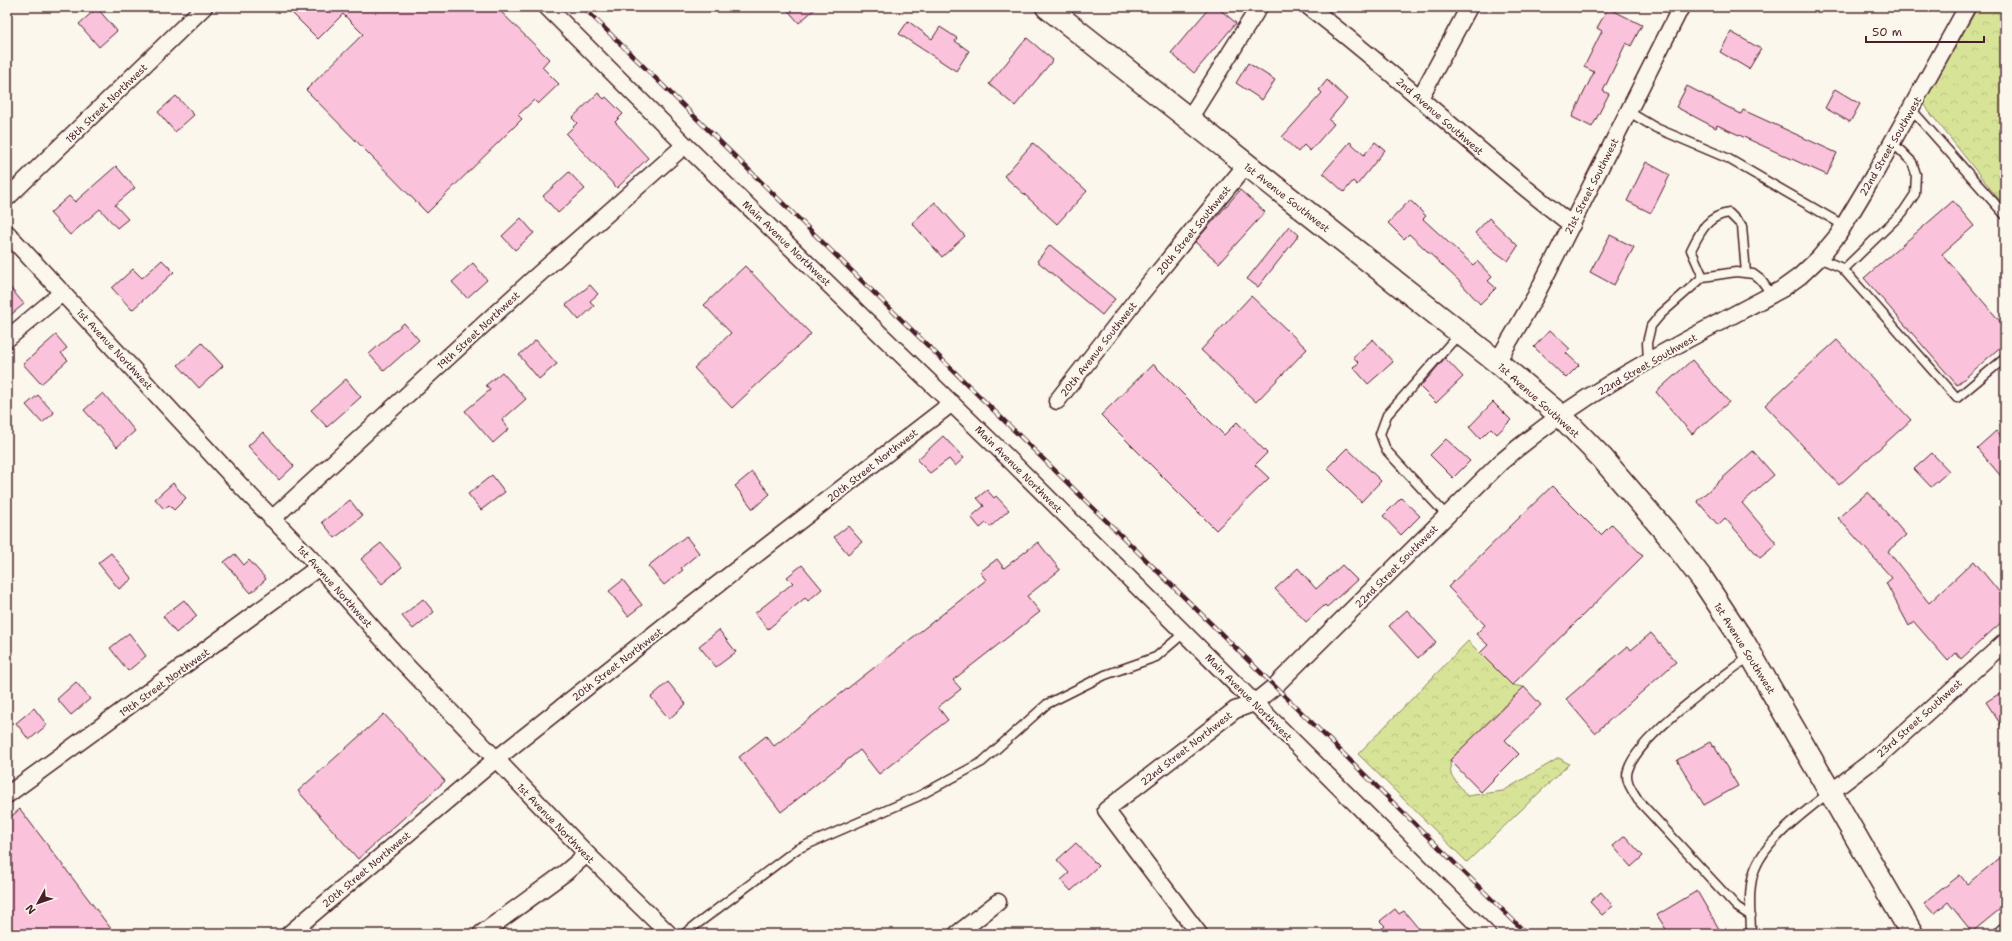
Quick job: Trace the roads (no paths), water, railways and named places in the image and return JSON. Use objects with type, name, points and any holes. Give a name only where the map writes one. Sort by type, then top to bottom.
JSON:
[{"type":"main road","name":"1st Avenue Southwest","points":[[1047,7],[1497,362],[1561,416],[1602,458],[1669,536],[1702,579],[1751,655],[1912,934]]},
{"type":"street","name":"18th Street Northwest","points":[[7,198],[204,7]]},
{"type":"street","name":"Main Avenue Northwest","points":[[547,7],[685,145],[952,404],[1488,934]]},
{"type":"street","points":[[1189,119],[1259,7]]},
{"type":"street","name":"2nd Avenue Southwest","points":[[1309,7],[1354,41],[1525,189],[1572,225]]},
{"type":"street","points":[[1420,98],[1469,7]]},
{"type":"street","name":"21st Street Southwest","points":[[1497,362],[1535,297],[1681,7]]},
{"type":"street","name":"22nd Street Southwest","points":[[1275,686],[1500,463],[1528,438],[1596,392],[1648,361],[1772,295],[1800,276],[1819,258],[1843,225],[1892,142],[1967,7]]},
{"type":"street","name":"19th Street Northwest","points":[[272,519],[531,281],[685,145]]},
{"type":"street","name":"20th Street Southwest","points":[[1139,296],[1246,165]]},
{"type":"street","name":"1st Avenue Northwest","points":[[7,233],[272,519],[319,567],[400,659],[495,760],[587,854],[669,934]]},
{"type":"street","points":[[7,339],[63,292]]},
{"type":"street","name":"20th Avenue Southwest","points":[[1057,402],[1139,296]]},
{"type":"street","name":"20th Street Northwest","points":[[289,934],[495,760],[678,615],[952,404]]},
{"type":"street","name":"19th Street Northwest","points":[[7,795],[319,567]]},
{"type":"street","name":"23rd Street Southwest","points":[[1831,792],[1881,754],[2005,642]]},
{"type":"street","name":"22nd Street Northwest","points":[[1199,934],[1106,810],[1235,710],[1254,703],[1275,686]]},
{"type":"street","points":[[481,934],[566,872],[587,854]]},
{"type":"street","points":[[957,934],[998,902]]},
{"type":"street","points":[[2002,934],[2005,931]]},
{"type":"lane","points":[[1911,109],[2005,215]]},
{"type":"lane","points":[[1629,112],[1656,128],[1727,158],[1843,225]]},
{"type":"lane","points":[[1843,270],[1903,212],[1915,194],[1916,174],[1912,162],[1892,142]]},
{"type":"lane","points":[[1703,277],[1691,250],[1703,227],[1712,218],[1729,213],[1742,226],[1746,273]]},
{"type":"lane","points":[[1819,258],[1843,270],[1957,398],[2005,358]]},
{"type":"lane","points":[[1648,361],[1647,342],[1651,326],[1703,277],[1736,272],[1753,274],[1761,280],[1772,295]]},
{"type":"lane","points":[[1447,516],[1386,450],[1380,434],[1387,415],[1460,333]]},
{"type":"lane","points":[[684,934],[797,849],[919,796],[975,766],[982,762],[1047,704],[1105,675],[1156,657],[1184,633]]},
{"type":"lane","points":[[1751,655],[1697,696],[1655,733],[1634,756],[1627,771],[1627,782],[1638,800],[1737,907],[1751,916]]},
{"type":"lane","points":[[1752,934],[1751,886],[1755,870],[1761,857],[1776,840],[1806,812],[1831,792]]},
{"type":"railway","points":[[583,7],[1527,934]]}]
